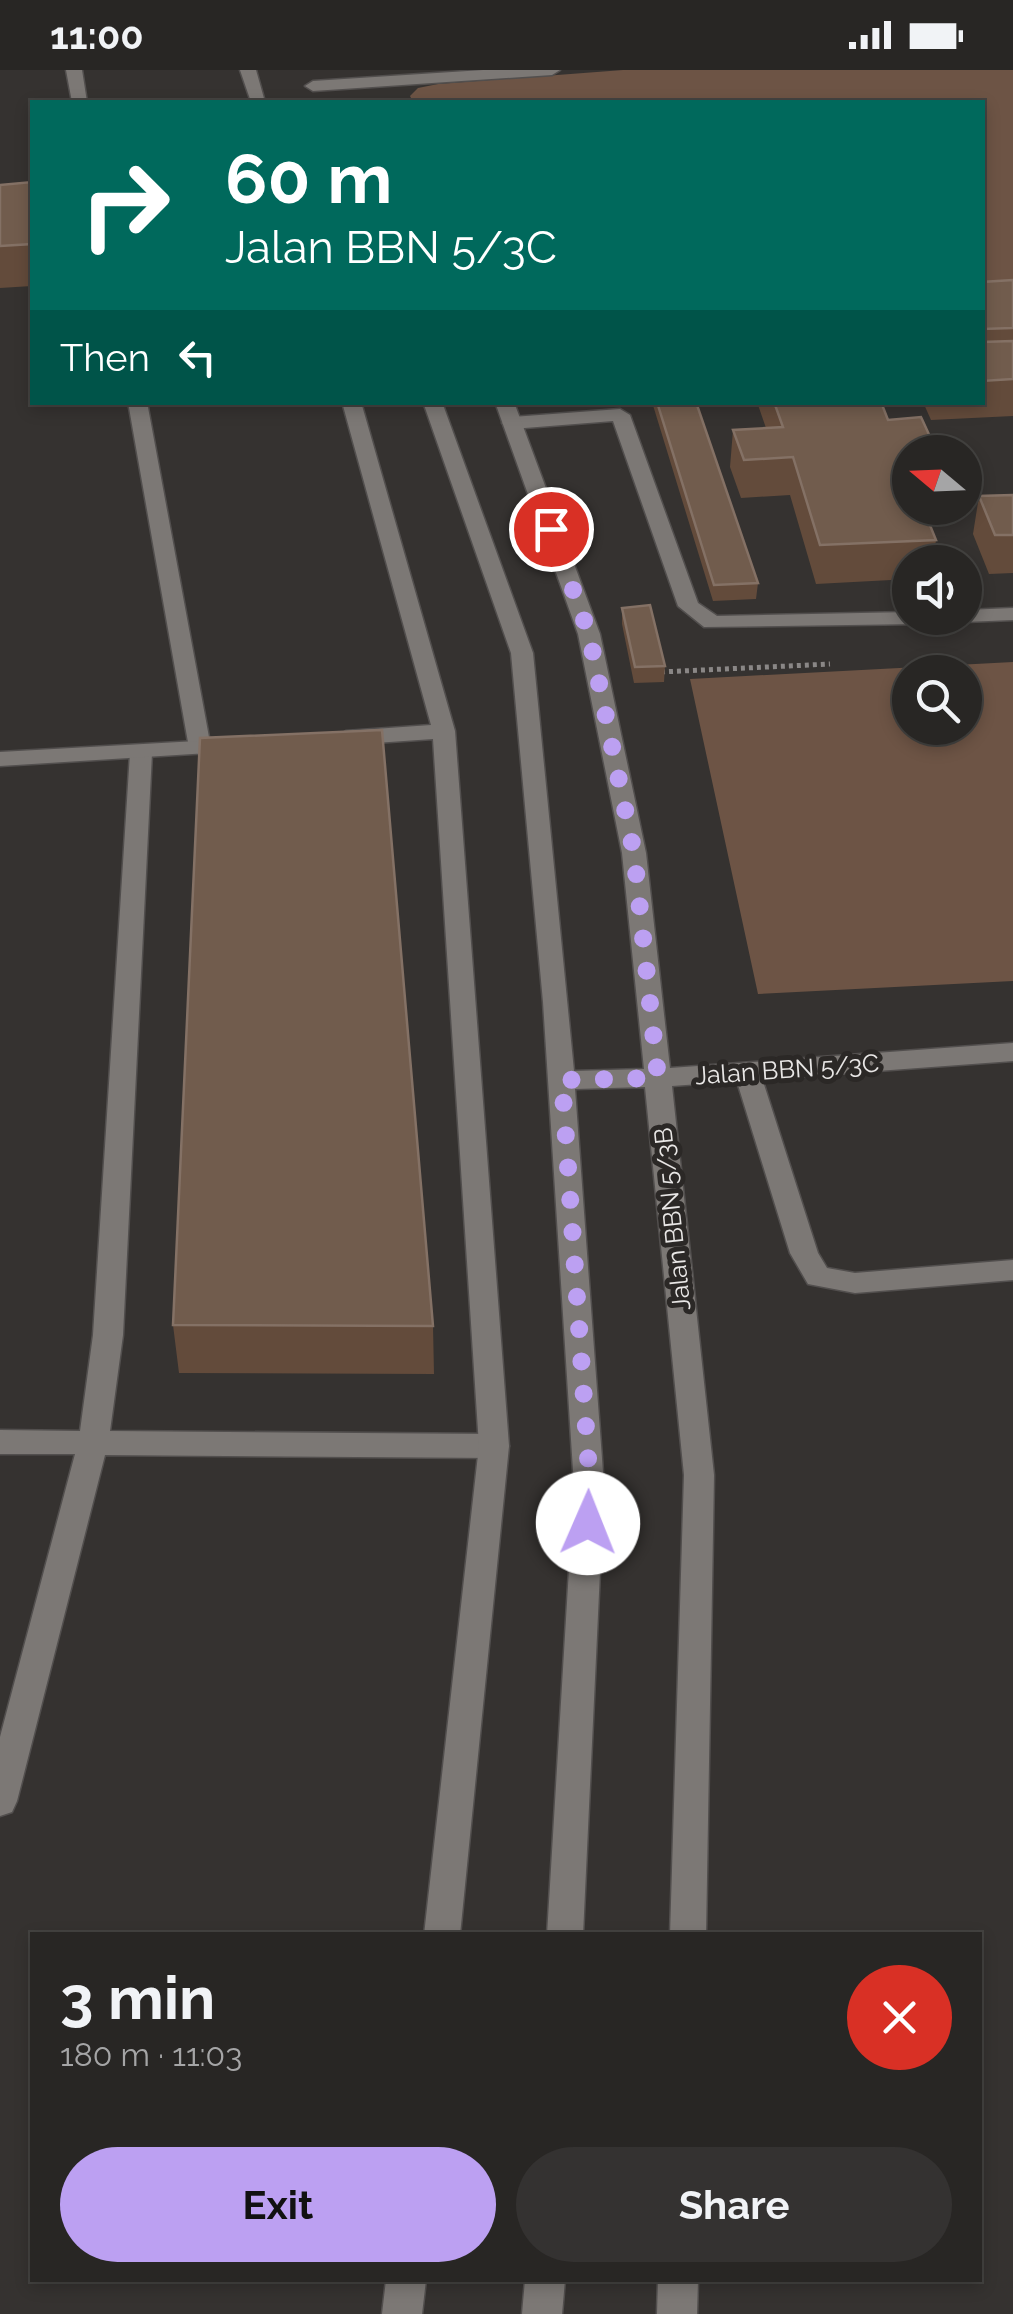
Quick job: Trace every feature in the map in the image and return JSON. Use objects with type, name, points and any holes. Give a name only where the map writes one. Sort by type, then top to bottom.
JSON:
[{"type":"street","points":[[74,70],[80,100]]},
{"type":"street","points":[[248,70],[257,100]]},
{"type":"street","points":[[313,86],[369,76],[552,70]]},
{"type":"street","points":[[369,76],[379,100]]},
{"type":"street","points":[[139,405],[200,748]]},
{"type":"street","points":[[351,405],[444,731],[494,1446],[442,1932]]},
{"type":"street","points":[[433,405],[522,654],[562,1080],[590,1486],[565,1932]]},
{"type":"street","points":[[508,413],[618,408],[689,606],[712,622],[892,619]]},
{"type":"street","name":"Jalan BBN 5/3B","points":[[508,413],[589,634],[634,853],[699,1475],[688,1932]]},
{"type":"street","points":[[982,615],[1013,614]]},
{"type":"street","points":[[331,739],[444,731]]},
{"type":"street","points":[[0,758],[256,744]]},
{"type":"street","points":[[0,1801],[93,1442],[108,1335],[141,753]]},
{"type":"street","name":"Jalan BBN 5/3C","points":[[562,1080],[658,1078],[1013,1052]]},
{"type":"street","points":[[747,1072],[804,1252],[818,1277],[855,1283],[1013,1270]]},
{"type":"street","points":[[0,1442],[494,1446]]},
{"type":"street","points":[[402,2314],[406,2282]]},
{"type":"street","points":[[542,2314],[545,2282]]},
{"type":"street","points":[[677,2314],[678,2282]]},
{"type":"shaded area","points":[[623,70],[1013,70],[1013,309],[985,310],[985,100],[412,100],[410,96],[418,88]]},
{"type":"shaded area","points":[[1013,662],[1013,981],[758,994],[690,679],[892,668],[892,745],[982,745],[982,664]]},
{"type":"building","points":[[30,182],[30,244],[0,246],[0,185]]},
{"type":"building","points":[[1013,280],[1013,328],[985,329],[985,282]]},
{"type":"building","points":[[1013,341],[1013,379],[985,381],[985,342]]},
{"type":"building","points":[[658,405],[697,405],[758,583],[714,585]]},
{"type":"building","points":[[775,405],[882,405],[888,420],[921,417],[929,435],[892,435],[892,525],[930,525],[936,540],[820,545],[793,457],[744,460],[733,430],[783,427]]},
{"type":"building","points":[[1013,495],[1013,535],[995,535],[982,496]]},
{"type":"building","points":[[650,605],[665,666],[635,667],[622,608]]},
{"type":"building","points":[[382,730],[433,1326],[173,1325],[200,738]]},
{"type":"route","points":[[551,529],[589,634],[634,853],[658,1078],[562,1080],[590,1486],[588,1523]]}]
